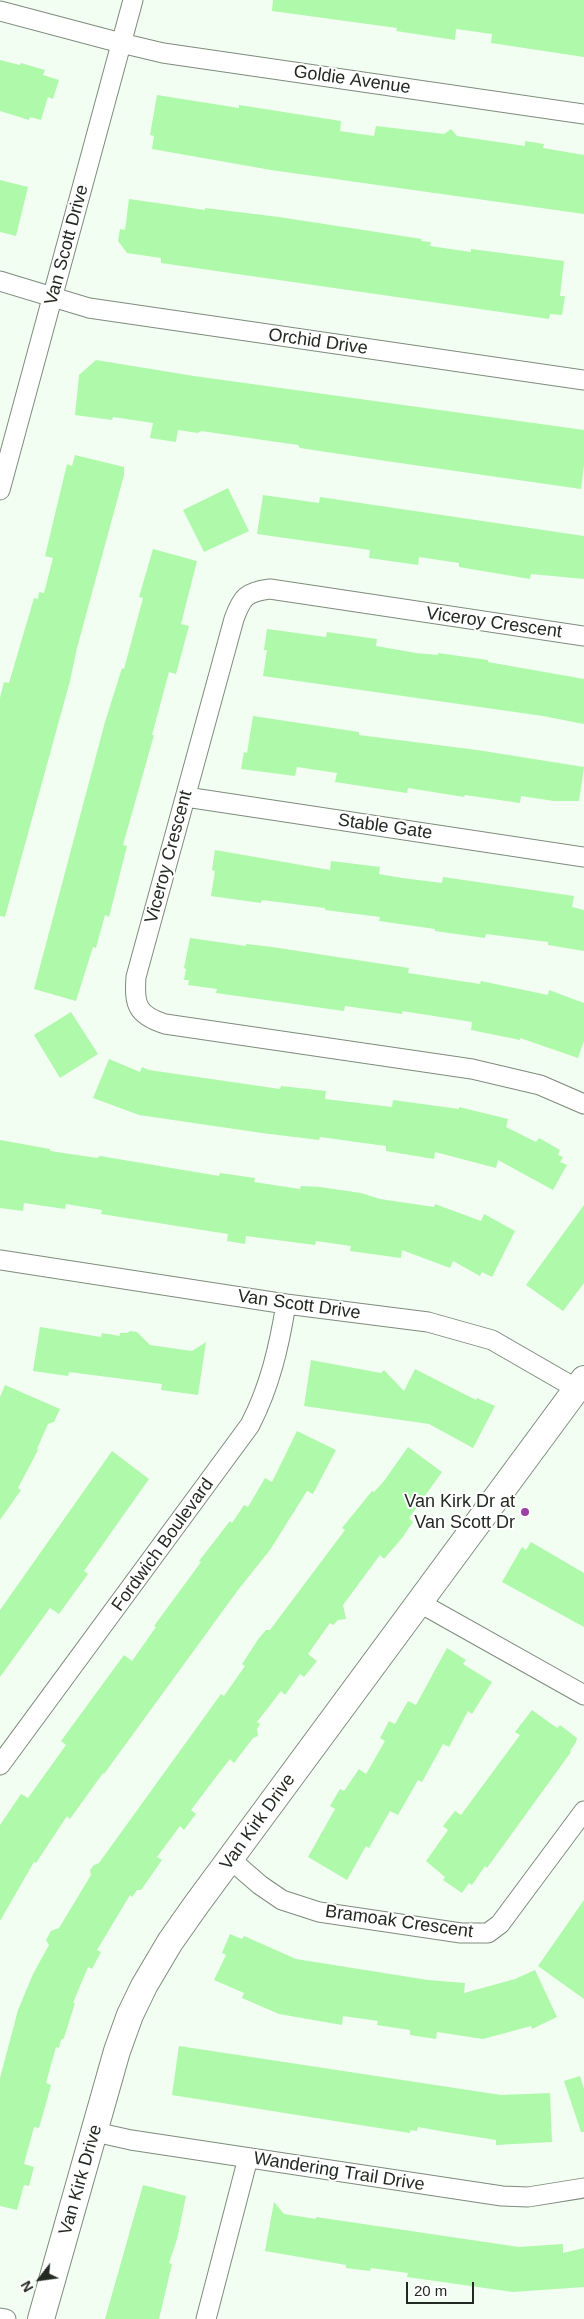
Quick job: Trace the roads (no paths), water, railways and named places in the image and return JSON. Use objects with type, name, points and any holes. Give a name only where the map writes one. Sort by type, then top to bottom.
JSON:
[{"type":"street","name":"Van Scott Drive","points":[[0,490],[54,298],[133,0]]},
{"type":"street","name":"Goldie Avenue","points":[[0,11],[121,43],[173,54],[584,114]]},
{"type":"street","name":"Orchid Drive","points":[[0,281],[89,308],[584,379]]},
{"type":"street","name":"Viceroy Crescent","points":[[584,636],[270,589],[250,593],[240,602],[234,619],[136,977],[137,1005],[149,1019],[165,1024],[472,1069],[540,1085],[584,1104]]},
{"type":"street","name":"Stable Gate","points":[[186,797],[584,857]]},
{"type":"street","name":"Van Scott Drive","points":[[0,1260],[286,1304],[428,1322],[492,1340],[582,1387]]},
{"type":"street","name":"Fordwich Boulevard","points":[[0,1765],[250,1425],[264,1394],[280,1346],[286,1304]]},
{"type":"street","name":"Van Kirk Drive","points":[[41,2319],[117,2051],[144,1986],[170,1942],[230,1859],[420,1603],[491,1503],[582,1387]]},
{"type":"street","points":[[420,1603],[584,1695]]},
{"type":"street","name":"Bramoak Crescent","points":[[230,1859],[260,1885],[282,1900],[300,1907],[349,1918],[452,1932],[488,1933],[500,1924],[584,1811]]},
{"type":"street","name":"Wandering Trail Drive","points":[[95,2132],[131,2140],[502,2196],[528,2197],[584,2188]]},
{"type":"street","points":[[206,2319],[248,2158]]},
{"type":"street","points":[[0,2318],[6,2319]]},
{"type":"place","name":"Van Kirk Dr at Van Scott Dr","points":[[525,1512]]}]
